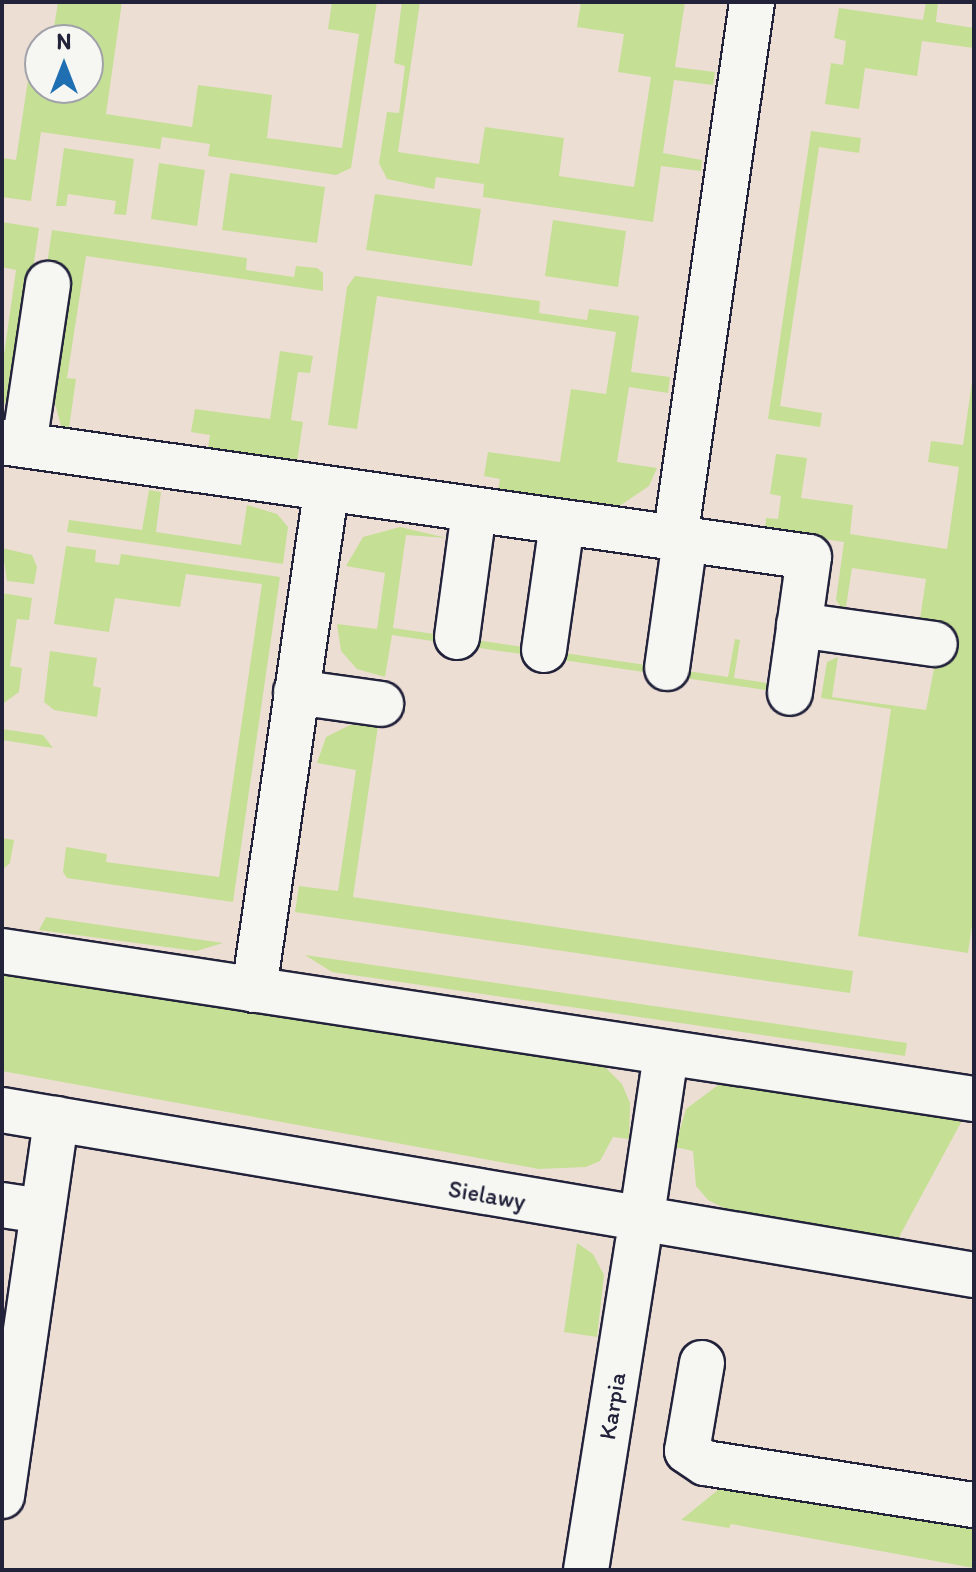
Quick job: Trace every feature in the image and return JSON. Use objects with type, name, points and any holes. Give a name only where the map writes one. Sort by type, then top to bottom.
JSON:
[{"type":"street","points":[[667,668],[680,540],[752,2]]},
{"type":"street","points":[[48,284],[13,444],[326,492],[809,557],[790,693]]},
{"type":"street","points":[[254,990],[326,492]]},
{"type":"street","points":[[457,637],[474,512]]},
{"type":"street","points":[[544,650],[562,523]]},
{"type":"street","points":[[799,625],[935,644]]},
{"type":"street","points":[[296,692],[381,704]]},
{"type":"street","points":[[2,951],[666,1055],[973,1089]]},
{"type":"street","name":"Karpia","points":[[586,1570],[666,1055]]},
{"type":"street","name":"Sielawy","points":[[2,1110],[640,1232],[974,1275]]},
{"type":"street","points":[[2,1496],[22,1208],[56,1119]]},
{"type":"street","points":[[702,1363],[687,1451],[705,1463],[974,1505]]},
{"type":"green space","points":[[58,2],[122,2],[106,114],[192,127],[198,85],[272,95],[267,138],[342,148],[359,34],[328,29],[332,2],[377,2],[351,168],[336,175],[208,156],[210,144],[162,137],[160,149],[41,132],[31,201],[2,197],[2,158],[16,160],[24,104],[104,104],[104,24],[55,24]]},
{"type":"green space","points":[[402,2],[420,2],[398,152],[479,164],[485,127],[564,138],[559,176],[634,187],[651,77],[618,72],[624,34],[577,27],[581,2],[685,2],[675,67],[715,72],[713,85],[674,80],[663,153],[702,160],[701,171],[661,166],[653,222],[483,197],[484,184],[436,177],[434,189],[387,179],[379,163],[387,112],[399,113],[405,66],[394,63]]},
{"type":"green space","points":[[926,2],[938,2],[936,22],[974,28],[974,48],[922,41],[917,76],[865,68],[859,109],[825,104],[831,63],[843,65],[846,41],[834,38],[839,8],[923,20]]},
{"type":"green space","points":[[811,131],[861,138],[859,153],[819,147],[780,406],[822,413],[820,427],[768,419]]},
{"type":"green space","points":[[64,148],[134,159],[126,215],[114,214],[116,201],[68,194],[66,206],[56,206]]},
{"type":"green space","points":[[159,163],[205,170],[197,226],[151,219]]},
{"type":"green space","points":[[230,173],[325,187],[317,243],[222,230]]},
{"type":"green space","points":[[375,194],[481,209],[472,266],[366,250]]},
{"type":"green space","points":[[553,220],[626,231],[618,287],[545,276]]},
{"type":"green space","points":[[2,222],[39,228],[17,377],[2,409],[2,369],[16,270],[2,267]]},
{"type":"green space","points":[[52,230],[247,258],[246,270],[294,277],[296,266],[317,268],[323,273],[323,291],[86,256],[67,378],[76,379],[69,428],[61,426],[50,385],[45,278]]},
{"type":"green space","points":[[355,276],[540,301],[539,313],[587,320],[589,309],[639,316],[631,372],[670,377],[668,393],[629,387],[617,462],[657,468],[649,486],[621,505],[603,507],[498,491],[500,479],[484,476],[488,452],[560,462],[571,389],[606,394],[616,332],[377,296],[357,429],[328,425],[347,287]]},
{"type":"green space","points":[[280,351],[313,356],[310,373],[298,372],[291,420],[303,422],[297,462],[208,448],[210,435],[191,432],[195,409],[270,419]]},
{"type":"green space","points":[[974,368],[974,911],[968,953],[858,936],[891,709],[821,698],[827,662],[838,657],[832,697],[926,710],[943,622],[920,619],[926,579],[852,568],[846,607],[841,607],[836,600],[844,542],[765,530],[766,518],[778,519],[781,496],[770,494],[776,454],[807,458],[801,498],[853,505],[850,534],[947,549],[959,467],[928,462],[931,441],[963,445]]},
{"type":"green space","points":[[149,490],[161,492],[156,532],[241,545],[247,505],[277,514],[288,527],[283,564],[67,532],[69,520],[142,530]]},
{"type":"green space","points":[[400,527],[447,538],[406,535],[393,628],[728,677],[735,639],[740,640],[734,678],[773,684],[772,691],[392,635],[385,677],[357,669],[341,651],[337,624],[377,629],[385,573],[346,566],[363,537]]},
{"type":"green space","points":[[66,546],[96,550],[95,562],[119,565],[121,554],[280,577],[233,902],[67,878],[63,872],[66,847],[107,854],[106,862],[219,877],[262,584],[186,574],[180,607],[115,598],[109,632],[54,624]]},
{"type":"green space","points":[[2,548],[32,555],[37,567],[34,584],[7,581]]},
{"type":"green space","points":[[2,593],[32,598],[29,620],[17,619],[10,666],[22,668],[19,692],[4,703]]},
{"type":"green space","points":[[50,651],[97,658],[93,686],[101,688],[97,717],[54,710],[44,702]]},
{"type":"green space","points":[[350,725],[378,726],[353,897],[853,971],[850,993],[295,912],[299,886],[338,891],[356,770],[317,763],[326,737]]},
{"type":"green space","points":[[2,729],[43,735],[53,748],[2,740]]},
{"type":"green space","points":[[2,838],[14,840],[10,863],[3,869]]},
{"type":"green space","points":[[46,917],[223,943],[196,951],[39,930]]},
{"type":"green space","points":[[305,955],[907,1043],[905,1056],[332,972]]},
{"type":"green space","points":[[2,973],[585,1059],[606,1068],[622,1084],[630,1103],[629,1139],[613,1137],[600,1161],[586,1167],[539,1169],[2,1071]]},
{"type":"green space","points":[[721,1083],[744,1083],[965,1115],[898,1239],[726,1209],[708,1200],[696,1186],[693,1151],[675,1147],[686,1109]]},
{"type":"green space","points":[[577,1243],[593,1254],[604,1275],[597,1337],[564,1332]]},
{"type":"green space","points":[[719,1489],[974,1528],[974,1568],[731,1524],[729,1528],[681,1520]]}]
